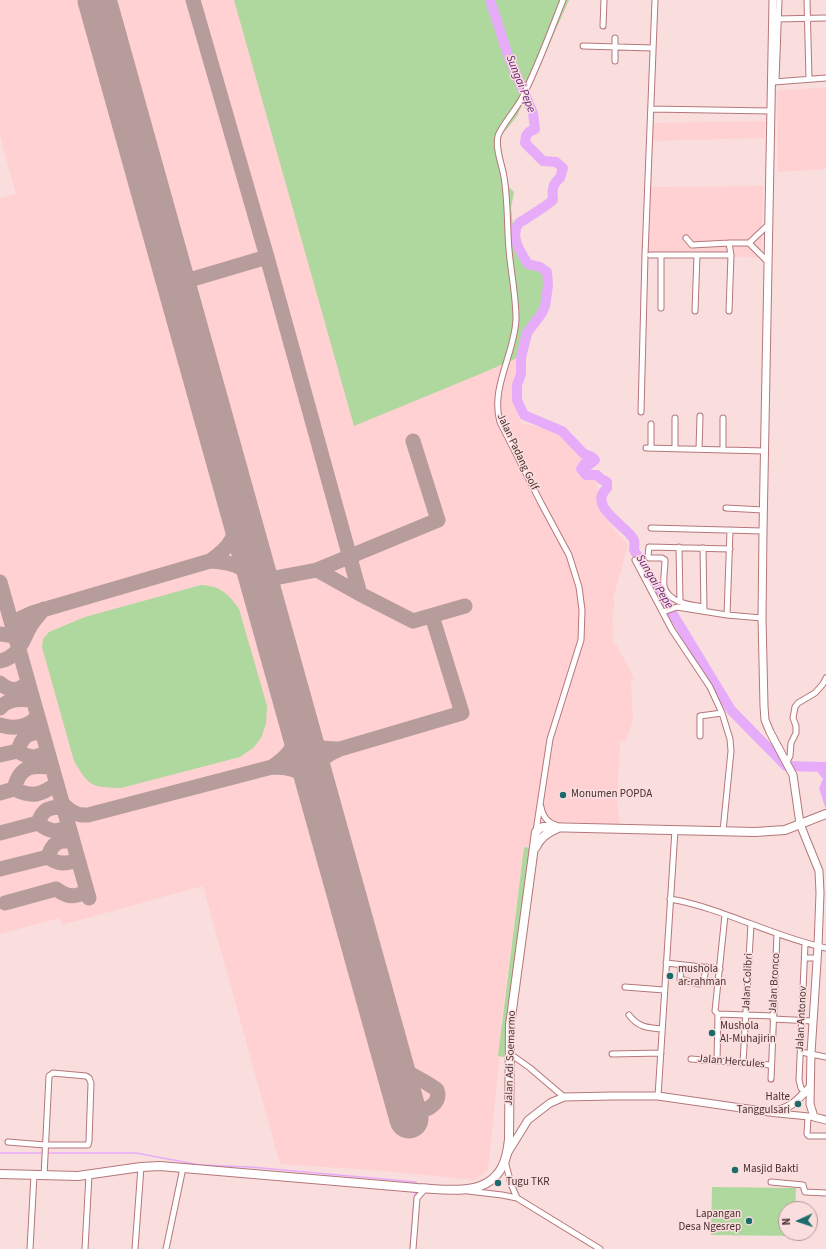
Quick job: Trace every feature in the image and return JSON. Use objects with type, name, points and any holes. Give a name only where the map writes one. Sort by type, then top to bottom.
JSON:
[{"type":"highway","name":"Jalan Adi Soemarmo","points":[[543,827],[755,832],[780,830],[826,814]]},
{"type":"highway","points":[[536,832],[543,827]]},
{"type":"highway","name":"Jalan Adi Soemarmo","points":[[533,855],[540,839],[551,831],[561,827]]},
{"type":"highway","name":"Jalan Adi Soemarmo","points":[[0,1174],[78,1176],[141,1167],[160,1166],[459,1191],[480,1186],[488,1181],[500,1171],[506,1158],[509,1139],[510,1025],[536,832]]},
{"type":"main road","points":[[772,0],[775,19],[770,111],[763,510],[762,618],[765,720],[793,776],[800,824],[819,871],[820,892],[818,946],[811,1053],[810,1104],[811,1117],[826,1120]]},
{"type":"main road","points":[[506,1158],[528,1120],[550,1103],[564,1097],[658,1096],[769,1112],[787,1109],[810,1087]]},
{"type":"street","name":"Jalan Padang Golf","points":[[536,832],[550,739],[579,650],[582,627],[579,587],[569,556],[500,422],[498,414],[498,392],[513,342],[516,319],[504,177],[497,142],[499,133],[522,98],[563,0]]},
{"type":"street","points":[[603,26],[604,0]]},
{"type":"street","points":[[641,412],[642,317],[656,0]]},
{"type":"street","points":[[779,0],[775,19],[775,82],[826,78]]},
{"type":"street","points":[[807,0],[809,79]]},
{"type":"street","points":[[775,19],[826,18]]},
{"type":"street","points":[[615,38],[615,60]]},
{"type":"street","points":[[584,46],[653,48]]},
{"type":"street","points":[[651,109],[770,111]]},
{"type":"street","points":[[686,238],[692,245],[749,243],[768,226]]},
{"type":"street","points":[[729,243],[731,255],[729,312]]},
{"type":"street","points":[[749,243],[768,262]]},
{"type":"street","points":[[650,255],[731,255]]},
{"type":"street","points":[[661,255],[661,308]]},
{"type":"street","points":[[696,311],[697,255]]},
{"type":"street","points":[[699,449],[700,416]]},
{"type":"street","points":[[675,418],[675,448]]},
{"type":"street","points":[[723,418],[723,449]]},
{"type":"street","points":[[652,424],[649,448],[765,451]]},
{"type":"street","points":[[726,508],[763,510]]},
{"type":"street","points":[[651,528],[763,531]]},
{"type":"street","points":[[727,616],[730,530]]},
{"type":"street","points":[[730,549],[648,547],[648,556],[651,559],[664,559],[665,587],[669,594],[680,602],[727,616],[762,618]]},
{"type":"street","points":[[679,547],[680,602]]},
{"type":"street","points":[[703,548],[704,610]]},
{"type":"street","points":[[635,560],[681,644],[710,688],[722,713],[730,739],[731,751],[722,831]]},
{"type":"street","points":[[663,612],[674,608],[704,610]]},
{"type":"street","points":[[787,763],[790,756],[791,743],[796,733],[796,726],[793,718],[795,707],[798,703],[820,689],[826,678]]},
{"type":"street","points":[[700,736],[700,716],[722,713]]},
{"type":"street","points":[[540,802],[542,812],[546,820],[561,827]]},
{"type":"street","points":[[538,818],[543,827]]},
{"type":"street","points":[[658,1096],[675,830]]},
{"type":"street","points":[[670,899],[725,915],[806,944],[826,948]]},
{"type":"street","points":[[717,1061],[718,1014],[715,1011],[725,915]]},
{"type":"street","name":"Jalan Colibri","points":[[743,1063],[751,924]]},
{"type":"street","name":"Jalan Bronco","points":[[771,1080],[777,934]]},
{"type":"street","name":"Jalan Antonov","points":[[805,1093],[801,1088],[799,1080],[806,944]]},
{"type":"street","points":[[805,958],[817,958]]},
{"type":"street","points":[[666,963],[720,969]]},
{"type":"street","points":[[681,965],[680,979],[700,984],[704,981],[707,967]]},
{"type":"street","points":[[625,987],[664,990]]},
{"type":"street","points":[[718,1014],[813,1021]]},
{"type":"street","points":[[629,1015],[639,1025],[649,1028],[662,1029]]},
{"type":"street","points":[[801,1052],[826,1056]]},
{"type":"street","points":[[509,1053],[530,1068],[564,1097]]},
{"type":"street","points":[[612,1054],[661,1053]]},
{"type":"street","name":"Jalan Hercules","points":[[691,1059],[771,1065]]},
{"type":"street","points":[[8,1142],[45,1145],[86,1146],[89,1144],[91,1083],[89,1078],[86,1076],[53,1073],[50,1075],[45,1145],[44,1176]]},
{"type":"street","points":[[769,1112],[811,1117],[807,1134],[808,1136],[825,1136]]},
{"type":"street","points":[[506,1158],[511,1184],[517,1198]]},
{"type":"street","points":[[135,1249],[141,1167]]},
{"type":"street","points":[[166,1249],[183,1168]]},
{"type":"street","points":[[30,1249],[34,1175]]},
{"type":"street","points":[[85,1249],[89,1175]]},
{"type":"street","points":[[771,1182],[803,1184],[806,1192],[826,1193]]},
{"type":"street","points":[[413,1249],[417,1188]]},
{"type":"street","points":[[459,1191],[495,1194],[517,1198],[600,1249]]},
{"type":"shaded area","points":[[0,0],[569,0],[517,116],[502,135],[500,143],[509,187],[514,192],[511,208],[515,245],[524,248],[524,256],[529,261],[543,268],[545,282],[542,294],[542,303],[529,344],[522,344],[516,370],[513,399],[521,423],[558,432],[583,456],[575,468],[578,476],[596,480],[598,490],[596,501],[602,515],[628,545],[613,599],[615,605],[612,611],[614,615],[612,619],[614,634],[612,637],[614,644],[617,645],[630,669],[634,680],[631,681],[633,721],[625,741],[620,741],[617,802],[620,825],[551,820],[544,809],[543,801],[538,800],[531,847],[524,847],[501,1023],[503,1024],[488,1170],[474,1180],[384,1171],[280,1164],[203,886],[62,925],[60,918],[0,934],[0,198],[16,194],[0,136]]},
{"type":"shaded area","points":[[826,87],[826,169],[778,172],[777,91]]},
{"type":"shaded area","points":[[765,121],[764,138],[652,141],[651,123]]},
{"type":"shaded area","points":[[763,186],[761,258],[697,254],[647,254],[649,187]]},
{"type":"shaded area","points":[[814,764],[826,766],[826,810],[819,788],[823,779],[813,766]]},
{"type":"green space","points":[[234,0],[569,0],[517,116],[502,135],[500,143],[509,187],[514,192],[511,208],[515,245],[524,248],[524,256],[529,261],[543,268],[545,282],[542,294],[542,303],[529,344],[522,344],[519,357],[354,426]]},
{"type":"green space","points":[[201,585],[213,587],[223,591],[239,609],[267,706],[266,724],[261,738],[253,748],[240,757],[121,788],[103,787],[92,784],[83,776],[74,761],[42,647],[43,639],[49,632],[85,617]]},
{"type":"green space","points":[[524,847],[531,848],[504,1057],[498,1056]]},
{"type":"green space","name":"Lapangan Desa Ngesrep","points":[[712,1187],[796,1188],[795,1201],[778,1201],[778,1236],[711,1235]]},
{"type":"waterway","name":"Sungai Pepe","points":[[490,0],[509,58],[533,113],[535,129],[529,132],[526,136],[525,143],[543,161],[556,162],[563,168],[560,178],[555,183],[553,188],[553,200],[520,222],[515,233],[517,244],[528,264],[540,267],[547,272],[548,286],[545,306],[542,313],[527,333],[521,358],[521,374],[517,385],[517,400],[524,415],[562,431],[584,454],[595,460],[589,465],[584,464],[581,469],[586,475],[597,475],[607,482],[607,488],[602,495],[602,502],[605,509],[631,535],[634,540],[634,550],[731,710],[786,766],[826,767]]},
{"type":"waterway","points":[[0,1153],[43,1153]]},
{"type":"waterway","points":[[47,1153],[136,1153],[200,1165],[250,1167],[416,1182],[415,1185]]},
{"type":"waterway","points":[[410,1249],[415,1191]]},
{"type":"taxiway","points":[[193,0],[267,257],[360,594],[413,621],[465,606]]},
{"type":"taxiway","points":[[176,284],[267,257]]},
{"type":"taxiway","points":[[317,570],[438,520],[413,441]]},
{"type":"taxiway","points":[[13,629],[21,618],[32,613],[210,561],[217,556],[232,540],[239,510]]},
{"type":"taxiway","points":[[210,561],[228,563],[242,568],[253,578],[263,594]]},
{"type":"taxiway","points":[[259,581],[317,570],[360,594]]},
{"type":"taxiway","points":[[0,582],[89,898]]},
{"type":"taxiway","points":[[0,661],[12,656],[16,652],[32,624],[44,609]]},
{"type":"taxiway","points":[[316,784],[318,766],[324,758],[340,749],[462,713],[432,616]]},
{"type":"taxiway","points":[[0,634],[15,636]]},
{"type":"taxiway","points":[[0,683],[11,689],[21,688],[28,683]]},
{"type":"taxiway","points":[[0,708],[7,702],[11,701],[20,699],[33,700]]},
{"type":"taxiway","points":[[0,725],[19,727],[28,724],[36,718]]},
{"type":"taxiway","points":[[299,724],[306,738],[314,745],[324,748],[339,749]]},
{"type":"taxiway","points":[[272,767],[288,754],[294,744],[299,724]]},
{"type":"taxiway","points":[[42,732],[32,733],[26,736],[21,742],[18,751],[32,757],[43,754],[47,751]]},
{"type":"taxiway","points":[[0,755],[18,751]]},
{"type":"taxiway","points":[[52,767],[38,766],[23,771],[16,781],[14,789],[26,794],[36,794],[46,791],[57,784]]},
{"type":"taxiway","points":[[62,803],[80,815],[88,815],[272,767],[291,769],[305,776],[316,784]]},
{"type":"taxiway","points":[[0,793],[14,789]]},
{"type":"taxiway","points":[[63,807],[50,808],[44,812],[38,823],[53,831],[69,827]]},
{"type":"taxiway","points":[[0,833],[38,823]]},
{"type":"taxiway","points":[[72,841],[56,843],[51,848],[48,857],[59,863],[78,860]]},
{"type":"taxiway","points":[[0,869],[48,857]]},
{"type":"taxiway","points":[[5,903],[56,889],[71,896],[87,892]]},
{"type":"taxiway","points":[[392,1057],[396,1063],[407,1072],[437,1090],[437,1098],[433,1105],[426,1109],[417,1111],[408,1110],[399,1106],[393,1099],[391,1088],[391,1081],[395,1070]]},
{"type":"runway","points":[[97,0],[409,1119]]},
{"type":"place","name":"Monumen POPDA","points":[[563,795]]},
{"type":"place","name":"mushola ar-rahman","points":[[670,976]]},
{"type":"place","name":"Mushola Al-Muhajirin","points":[[712,1033]]},
{"type":"place","name":"Halte Tanggulsari","points":[[798,1104]]},
{"type":"place","name":"Masjid Bakti","points":[[735,1170]]},
{"type":"place","name":"Tugu TKR","points":[[498,1183]]},
{"type":"place","name":"Lapangan Desa Ngesrep","points":[[749,1221]]}]
